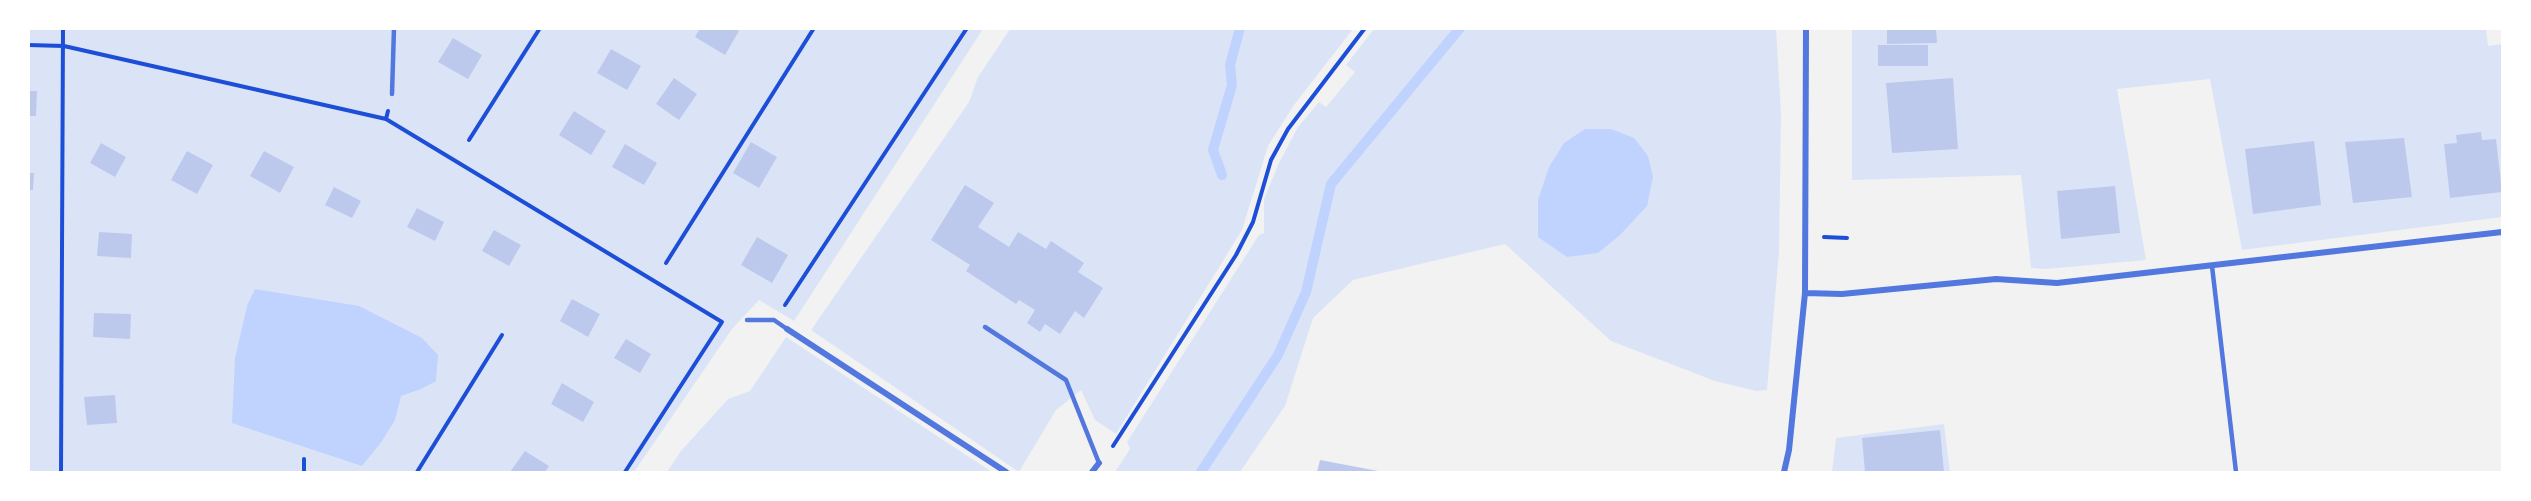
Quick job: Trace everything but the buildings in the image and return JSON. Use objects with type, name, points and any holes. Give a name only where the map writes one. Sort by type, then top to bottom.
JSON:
[{"type":"street","points":[[1784,472],[1789,450],[1805,293],[1806,28]]},
{"type":"street","points":[[1805,293],[1842,294],[1996,279],[2032,284],[2056,283],[2502,232]]},
{"type":"street","points":[[787,329],[1006,472]]},
{"type":"street","points":[[1092,472],[1098,463]]},
{"type":"lane","points":[[392,94],[394,28]]},
{"type":"lane","points":[[2212,266],[2236,472]]},
{"type":"lane","points":[[747,320],[774,320],[787,329]]},
{"type":"lane","points":[[985,327],[1066,380],[1098,463]]},
{"type":"path","points":[[61,472],[63,28]]},
{"type":"path","points":[[469,140],[540,28]]},
{"type":"path","points":[[666,263],[814,28]]},
{"type":"path","points":[[774,320],[967,28]]},
{"type":"path","points":[[1098,463],[1120,439],[1236,255],[1253,222],[1271,160],[1288,129],[1365,28]]},
{"type":"path","points":[[28,45],[64,46],[386,120],[722,322],[625,472]]},
{"type":"path","points":[[386,120],[392,94]]},
{"type":"path","points":[[417,472],[502,335]]},
{"type":"path","points":[[304,459],[304,472]]},
{"type":"shaded area","points":[[2486,28],[2488,46],[2502,44],[2502,217],[2242,250],[2210,79],[2117,89],[2146,260],[2046,269],[2031,268],[2021,175],[1852,180],[1852,29]]},
{"type":"shaded area","points":[[28,29],[983,29],[794,321],[759,300],[732,329],[634,472],[29,472]]},
{"type":"shaded area","points":[[1010,29],[1353,29],[1294,105],[1268,146],[1242,230],[1116,434],[1095,420],[1081,390],[1056,410],[1019,472],[811,330],[969,102],[978,77]]},
{"type":"shaded area","points":[[1374,29],[1776,29],[1781,113],[1779,252],[1767,390],[1756,391],[1715,381],[1611,341],[1505,244],[1353,280],[1313,318],[1285,406],[1240,472],[1115,472],[1130,449],[1127,442],[1259,235],[1264,233],[1264,199],[1279,163],[1298,127],[1319,102],[1326,107],[1355,72],[1346,65]]},
{"type":"shaded area","points":[[786,337],[992,472],[667,472],[681,451],[728,399],[750,391]]},
{"type":"shaded area","points":[[1944,424],[1950,472],[1832,472],[1836,438]]},
{"type":"water","points":[[1585,129],[1611,129],[1634,138],[1648,156],[1653,177],[1647,206],[1620,235],[1598,253],[1567,257],[1538,237],[1538,200],[1549,167],[1564,143]]},
{"type":"water","points":[[255,289],[359,306],[422,338],[438,355],[436,381],[401,396],[395,420],[362,466],[232,423],[235,358],[247,306]]},
{"type":"waterway","points":[[1222,175],[1213,150],[1232,85],[1230,65],[1240,28]]},
{"type":"waterway","points":[[1201,472],[1278,355],[1306,292],[1331,184],[1460,28]]}]
